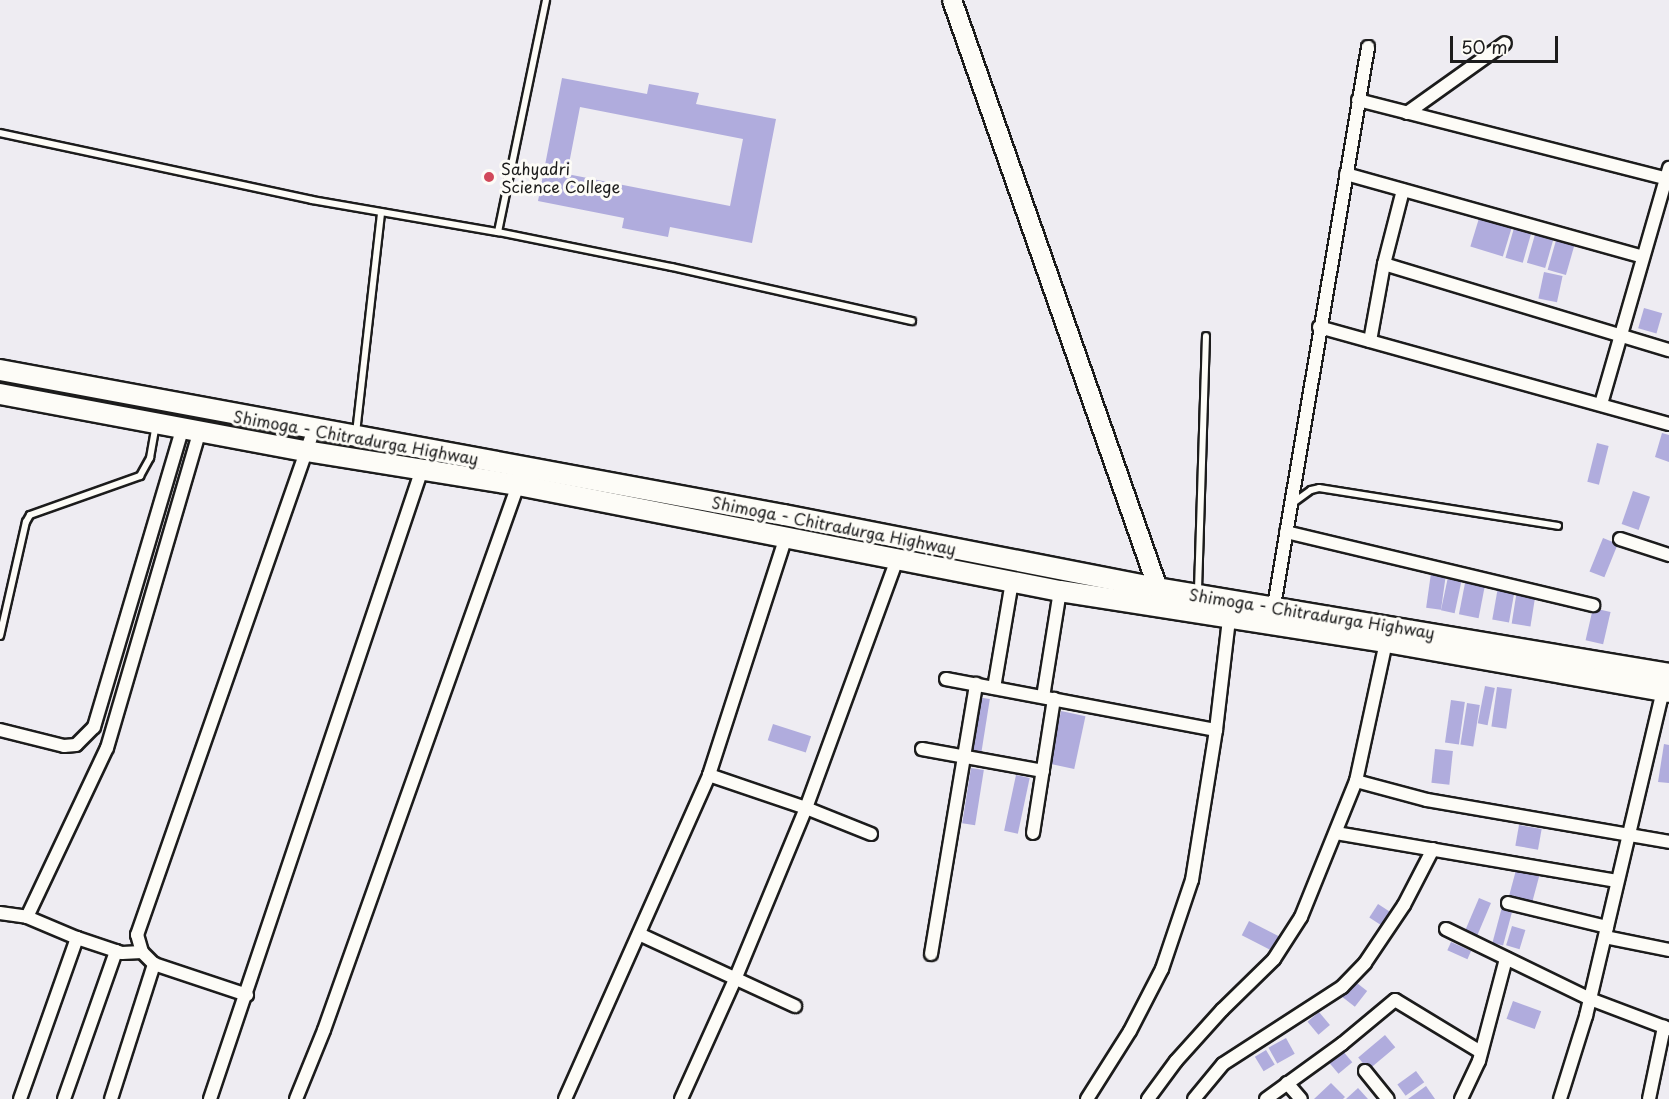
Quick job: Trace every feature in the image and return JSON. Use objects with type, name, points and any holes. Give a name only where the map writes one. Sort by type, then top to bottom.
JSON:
[{"type":"main road","name":"Shimoga - Chitradurga Highway","points":[[0,370],[784,515],[1157,588],[1274,606],[1667,683]]},
{"type":"main road","name":"Shimoga - Chitradurga Highway","points":[[0,394],[306,451],[518,484],[1060,591],[1229,619],[1667,683]]},
{"type":"street","points":[[952,0],[1164,608]]},
{"type":"street","points":[[1407,112],[1505,43]]},
{"type":"street","points":[[1274,606],[1319,327],[1368,47]]},
{"type":"street","points":[[1358,100],[1667,173],[1601,404]]},
{"type":"street","points":[[1346,174],[1643,257]]},
{"type":"street","points":[[1370,341],[1384,264],[1403,190]]},
{"type":"street","points":[[1384,264],[1669,350]]},
{"type":"street","points":[[1319,327],[1669,424]]},
{"type":"street","points":[[0,730],[70,746],[83,741],[94,727],[191,428]]},
{"type":"street","points":[[27,917],[107,748],[191,428]]},
{"type":"street","points":[[247,995],[154,964],[142,952],[137,935],[314,429]]},
{"type":"street","points":[[210,1099],[247,995],[422,469]]},
{"type":"street","points":[[296,1099],[324,1030],[518,484]]},
{"type":"street","points":[[1286,532],[1593,605]]},
{"type":"street","points":[[565,1099],[709,775],[786,537]]},
{"type":"street","points":[[1620,539],[1669,555]]},
{"type":"street","points":[[681,1099],[736,977],[806,808],[897,559]]},
{"type":"street","points":[[994,688],[1012,582]]},
{"type":"street","points":[[1033,833],[1043,771],[1060,591]]},
{"type":"street","points":[[1087,1099],[1130,1031],[1175,936],[1192,880],[1216,730],[1229,619]]},
{"type":"street","points":[[1149,1099],[1176,1061],[1285,945],[1301,917],[1356,781],[1386,642]]},
{"type":"street","points":[[946,679],[1216,730]]},
{"type":"street","points":[[1560,1099],[1590,999],[1627,835],[1667,683]]},
{"type":"street","points":[[931,954],[976,684]]},
{"type":"street","points":[[922,749],[964,754],[1043,771]]},
{"type":"street","points":[[709,775],[806,808],[871,834]]},
{"type":"street","points":[[1356,781],[1426,800],[1669,842]]},
{"type":"street","points":[[1336,833],[1617,881]]},
{"type":"street","points":[[1194,1099],[1223,1064],[1254,1041],[1342,987],[1365,963],[1404,905],[1433,849]]},
{"type":"street","points":[[1508,903],[1669,950]]},
{"type":"street","points":[[0,913],[27,917],[116,951],[142,952]]},
{"type":"street","points":[[1446,929],[1590,999],[1667,1028],[1649,1099]]},
{"type":"street","points":[[639,934],[795,1006]]},
{"type":"street","points":[[20,1099],[77,938]]},
{"type":"street","points":[[64,1099],[116,951]]},
{"type":"street","points":[[1461,1099],[1481,1052],[1506,958]]},
{"type":"street","points":[[111,1099],[154,964]]},
{"type":"street","points":[[1266,1099],[1342,1044],[1395,1000],[1481,1052]]},
{"type":"street","points":[[1365,1071],[1388,1099]]},
{"type":"street","points":[[1287,1083],[1301,1099]]},
{"type":"lane","points":[[498,232],[546,0]]},
{"type":"lane","points":[[0,133],[312,200],[498,232],[912,321]]},
{"type":"lane","points":[[355,436],[381,212]]},
{"type":"lane","points":[[1197,594],[1206,336]]},
{"type":"lane","points":[[0,636],[26,522],[30,515],[140,476],[150,458],[156,423]]},
{"type":"lane","points":[[1290,505],[1311,490],[1319,488],[1558,526]]},
{"type":"building","points":[[562,78],[647,94],[649,84],[699,93],[696,104],[776,119],[752,243],[670,227],[668,237],[622,228],[624,218],[538,201]],"holes":[[[580,107],[743,139],[730,206],[567,174]]]},
{"type":"building","points":[[1480,215],[1513,225],[1503,256],[1470,247]]},
{"type":"building","points":[[1514,228],[1531,233],[1523,263],[1505,258]]},
{"type":"building","points":[[1536,231],[1554,236],[1545,268],[1527,263]]},
{"type":"building","points":[[1557,237],[1575,242],[1566,275],[1548,270]]},
{"type":"building","points":[[1544,272],[1563,276],[1557,302],[1538,298]]},
{"type":"building","points":[[1644,308],[1662,313],[1656,333],[1638,328]]},
{"type":"building","points":[[1662,433],[1669,435],[1669,462],[1655,457]]},
{"type":"building","points":[[1597,443],[1609,446],[1599,485],[1587,482]]},
{"type":"building","points":[[1633,491],[1650,497],[1639,530],[1622,524]]},
{"type":"building","points":[[1603,538],[1618,544],[1604,577],[1590,571]]},
{"type":"building","points":[[1431,573],[1446,575],[1441,610],[1426,608]]},
{"type":"building","points":[[1448,577],[1462,580],[1455,613],[1441,610]]},
{"type":"building","points":[[1466,578],[1486,582],[1479,618],[1459,614]]},
{"type":"building","points":[[1498,587],[1515,590],[1509,622],[1492,619]]},
{"type":"building","points":[[1517,590],[1536,593],[1530,627],[1512,624]]},
{"type":"building","points":[[1593,608],[1611,612],[1603,644],[1586,640]]},
{"type":"building","points":[[1485,686],[1495,688],[1488,725],[1478,723]]},
{"type":"building","points":[[1497,687],[1512,689],[1506,729],[1491,727]]},
{"type":"building","points":[[977,697],[990,699],[981,752],[969,750]]},
{"type":"building","points":[[1451,700],[1465,702],[1459,745],[1445,743]]},
{"type":"building","points":[[1467,703],[1480,705],[1473,747],[1460,744]]},
{"type":"building","points":[[1061,711],[1085,716],[1074,769],[1050,764]]},
{"type":"building","points":[[773,724],[811,736],[806,753],[768,740]]},
{"type":"building","points":[[1664,744],[1669,745],[1669,783],[1658,782]]},
{"type":"building","points":[[1435,749],[1453,751],[1449,785],[1431,783]]},
{"type":"building","points":[[971,768],[984,770],[975,825],[962,823]]},
{"type":"building","points":[[1016,775],[1030,778],[1018,834],[1004,831]]},
{"type":"building","points":[[1519,825],[1542,829],[1538,850],[1515,846]]},
{"type":"building","points":[[1516,870],[1539,876],[1531,907],[1508,901]]},
{"type":"building","points":[[1479,898],[1491,903],[1477,937],[1465,932]]},
{"type":"building","points":[[1378,904],[1392,913],[1384,927],[1369,917]]},
{"type":"building","points":[[1502,907],[1513,910],[1503,946],[1492,943]]},
{"type":"building","points":[[1249,921],[1279,936],[1272,951],[1242,935]]},
{"type":"building","points":[[1512,926],[1525,930],[1520,949],[1506,945]]},
{"type":"building","points":[[1451,942],[1471,951],[1467,959],[1447,950]]},
{"type":"building","points":[[1353,980],[1367,991],[1355,1007],[1341,996]]},
{"type":"building","points":[[1513,1001],[1541,1011],[1535,1029],[1507,1019]]},
{"type":"building","points":[[1319,1012],[1330,1025],[1318,1035],[1308,1022]]},
{"type":"building","points":[[1385,1035],[1395,1047],[1368,1070],[1358,1057]]},
{"type":"building","points":[[1286,1038],[1295,1054],[1277,1063],[1269,1048]]},
{"type":"building","points":[[1266,1050],[1275,1065],[1264,1071],[1255,1057]]},
{"type":"building","points":[[1342,1050],[1352,1062],[1338,1074],[1328,1062]]},
{"type":"building","points":[[1416,1071],[1424,1082],[1406,1096],[1397,1085]]},
{"type":"building","points":[[1331,1083],[1345,1097],[1343,1099],[1314,1099]]},
{"type":"building","points":[[1426,1086],[1435,1099],[1408,1099]]},
{"type":"building","points":[[1358,1088],[1368,1099],[1346,1099]]},
{"type":"place","name":"Sahyadri Science College","points":[[489,177]]}]
